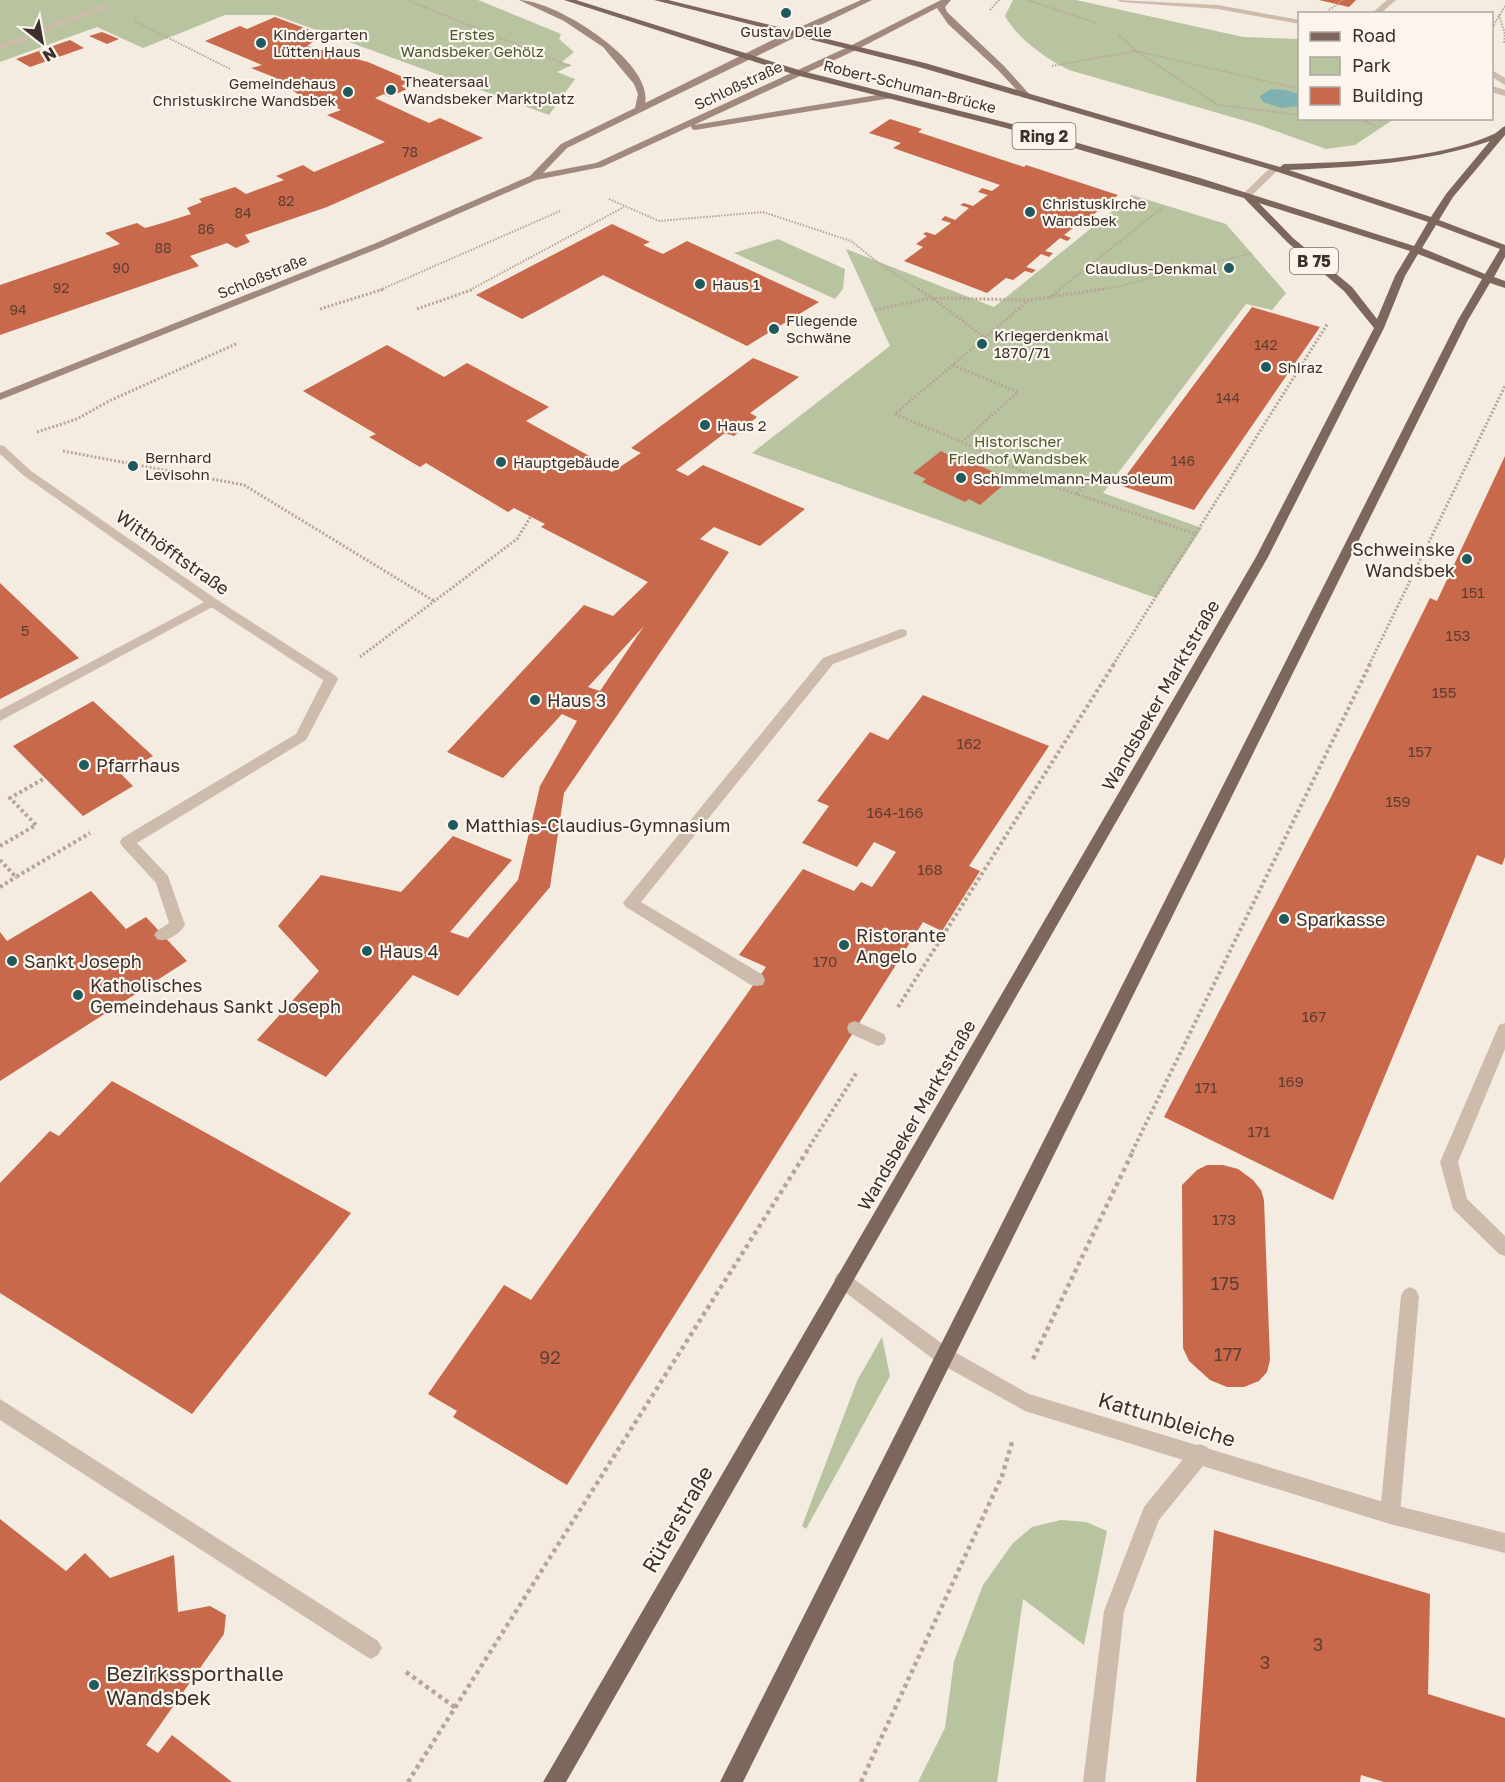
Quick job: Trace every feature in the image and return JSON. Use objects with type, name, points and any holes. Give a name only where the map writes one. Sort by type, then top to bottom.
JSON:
[{"type":"main road","points":[[523,0],[583,27],[606,44],[636,80],[642,95],[639,108]]},
{"type":"main road","name":"Robert-Schuman-Brücke","points":[[568,0],[799,73],[1009,126],[1246,196],[1417,250]]},
{"type":"main road","name":"Robert-Schuman-Brücke","points":[[658,0],[853,48],[1028,96],[1275,168],[1434,221]]},
{"type":"main road","name":"Schloßstraße","points":[[533,178],[564,146],[794,33],[868,0]]},
{"type":"main road","points":[[946,1],[941,7],[943,13],[1028,96]]},
{"type":"main road","name":"Schloßstraße","points":[[0,397],[379,245],[533,178],[599,165],[853,48],[946,1]]},
{"type":"main road","points":[[677,130],[889,96]]},
{"type":"main road","points":[[1275,168],[1406,158],[1465,147],[1502,132]]},
{"type":"main road","name":"Wandsbeker Marktstraße","points":[[843,1280],[1262,557],[1379,328],[1400,276],[1449,196],[1502,132]]},
{"type":"main road","name":"B 75","points":[[1246,196],[1290,240],[1347,289],[1379,328]]},
{"type":"main road","name":"Ring 2","points":[[1434,221],[1505,248]]},
{"type":"main road","points":[[731,1782],[1463,320],[1505,248]]},
{"type":"main road","name":"Ring 2","points":[[1417,250],[1505,285]]},
{"type":"main road","name":"Rüterstraße","points":[[554,1782],[843,1280]]},
{"type":"street","points":[[1121,0],[1208,6],[1298,22]]},
{"type":"street","points":[[1197,0],[1208,6]]},
{"type":"street","points":[[1377,12],[1392,0]]},
{"type":"street","points":[[0,48],[107,6]]},
{"type":"street","points":[[1246,196],[1275,168]]},
{"type":"street","name":"Witthöfftstraße","points":[[0,448],[27,474],[212,602],[331,679]]},
{"type":"street","points":[[0,716],[212,602]]},
{"type":"street","points":[[757,980],[631,903],[828,661],[901,633]]},
{"type":"street","points":[[162,935],[177,926],[163,880],[127,842],[301,737],[331,679]]},
{"type":"street","points":[[855,1028],[878,1039]]},
{"type":"street","points":[[1505,1030],[1449,1162],[1459,1203],[1505,1248]]},
{"type":"street","name":"Kattunbleiche","points":[[843,1280],[944,1356],[1025,1402],[1390,1514],[1505,1544]]},
{"type":"street","points":[[1390,1514],[1410,1296]]},
{"type":"street","points":[[0,1409],[371,1648]]},
{"type":"street","points":[[1094,1782],[1114,1611],[1151,1514],[1200,1454]]},
{"type":"path","points":[[407,0],[577,69]]},
{"type":"path","points":[[1027,0],[1099,24]]},
{"type":"path","points":[[1329,10],[1343,0]]},
{"type":"path","points":[[107,6],[230,69]]},
{"type":"path","points":[[1493,25],[1505,6]]},
{"type":"path","points":[[1115,33],[1136,51],[1218,105],[1298,115]]},
{"type":"path","points":[[1046,67],[1136,51],[1298,89]]},
{"type":"path","points":[[601,196],[659,221],[763,212],[851,241],[984,337]]},
{"type":"path","points":[[1049,298],[1167,203]]},
{"type":"path","points":[[417,309],[473,290],[625,206]]},
{"type":"path","points":[[310,312],[342,304],[452,261],[568,208]]},
{"type":"path","points":[[875,310],[932,298],[1029,300],[1049,298],[1116,287],[1251,253]]},
{"type":"path","points":[[1029,300],[895,414],[962,442],[1049,485],[1196,534]]},
{"type":"path","points":[[39,441],[32,433],[77,419],[109,401],[247,339]]},
{"type":"path","points":[[952,365],[1018,392],[962,442]]},
{"type":"path","points":[[1035,1351],[1505,386]]},
{"type":"path","points":[[56,450],[244,485],[434,601]]},
{"type":"path","points":[[1077,494],[1091,476]]},
{"type":"path","points":[[331,679],[518,539],[531,516]]},
{"type":"path","points":[[0,846],[36,825],[10,798],[45,778]]},
{"type":"path","points":[[0,887],[16,877]]},
{"type":"path","points":[[861,1782],[1002,1476]]},
{"type":"path","points":[[371,1648],[456,1708]]},
{"type":"green space","name":"Erstes Wandsbeker Gehölz","points":[[0,0],[478,0],[561,34],[559,39],[574,52],[562,62],[572,65],[557,72],[575,79],[549,115],[275,15],[225,15],[143,48],[97,27],[0,62]]},
{"type":"green space","points":[[1013,0],[1076,0],[1243,37],[1298,39],[1298,120],[1392,120],[1355,145],[1326,149],[1256,124],[1069,70],[1033,47],[1017,32],[1005,16]]},
{"type":"green space","name":"Historischer Friedhof Wandsbek","points":[[1132,195],[1226,224],[1286,293],[1272,310],[1246,304],[1103,493],[1202,528],[1156,598],[752,453],[890,346],[846,249],[994,307]]},
{"type":"green space","points":[[778,239],[845,269],[843,289],[835,299],[734,253]]},
{"type":"green space","points":[[882,1337],[890,1376],[806,1529],[802,1526],[857,1381]]},
{"type":"green space","points":[[1061,1520],[1086,1522],[1107,1531],[1084,1645],[1023,1599],[997,1782],[918,1782],[945,1728],[954,1661],[983,1585],[1013,1543],[1032,1527]]},
{"type":"water","points":[[1271,89],[1286,90],[1298,94],[1298,106],[1281,108],[1263,102],[1260,96]]},
{"type":"building","points":[[1319,0],[1356,0],[1349,7]]},
{"type":"building","points":[[275,17],[315,32],[309,35],[317,39],[307,46],[368,62],[412,81],[401,86],[407,89],[389,97],[384,94],[375,98],[429,123],[440,118],[483,138],[327,207],[245,235],[250,242],[236,248],[227,243],[190,256],[199,266],[0,335],[0,285],[120,244],[105,233],[137,223],[145,228],[191,214],[187,208],[202,202],[199,199],[235,187],[246,194],[284,180],[276,176],[303,165],[314,172],[385,142],[327,115],[341,110],[325,101],[299,95],[276,78],[251,68],[262,65],[205,41],[240,26],[247,29]]},
{"type":"building","points":[[102,32],[119,39],[107,44],[89,36]]},
{"type":"building","points":[[70,40],[84,48],[30,67],[16,59]]},
{"type":"building","name":"Christuskirche Wandsbek","points":[[890,119],[922,129],[918,132],[1118,195],[1089,218],[1082,220],[1089,223],[1085,226],[1078,224],[1064,235],[1071,238],[1067,241],[1060,238],[1045,251],[1053,253],[1049,257],[1041,254],[1026,267],[1036,270],[1032,273],[1025,271],[1013,280],[1006,278],[987,293],[904,261],[923,247],[916,244],[927,236],[923,234],[926,232],[935,235],[951,223],[941,220],[945,216],[955,220],[969,208],[960,205],[964,203],[973,206],[988,195],[978,192],[982,188],[992,191],[1000,185],[893,148],[901,143],[869,133]]},
{"type":"building","name":"Haus 1","points":[[612,224],[650,242],[643,245],[663,254],[687,241],[819,302],[747,346],[603,275],[522,319],[476,295]]},
{"type":"building","points":[[1252,307],[1320,327],[1194,510],[1119,485]]},
{"type":"building","points":[[387,345],[444,377],[467,363],[549,407],[526,421],[593,458],[589,460],[612,472],[641,453],[631,448],[753,358],[799,377],[750,413],[757,417],[734,436],[725,433],[676,470],[688,476],[703,465],[805,509],[760,546],[714,527],[700,539],[729,552],[564,793],[550,887],[458,996],[413,975],[326,1077],[257,1040],[319,971],[278,926],[321,875],[401,892],[453,836],[512,860],[450,932],[468,938],[518,880],[540,786],[577,721],[562,714],[503,778],[447,752],[584,605],[613,616],[648,582],[541,527],[545,524],[514,508],[508,512],[426,463],[420,467],[369,437],[376,434],[303,391]],"holes":[[[644,626],[600,691],[588,687]]]},
{"type":"building","name":"Schimmelmann-Mausoleum","points":[[941,451],[953,457],[957,455],[1000,475],[996,477],[1007,482],[980,505],[969,499],[965,502],[922,482],[926,479],[913,473]]},
{"type":"building","points":[[1505,456],[1505,857],[1502,865],[1477,855],[1333,1200],[1164,1117],[1331,797],[1430,598],[1437,601]]},
{"type":"building","points":[[0,583],[79,658],[0,699]]},
{"type":"building","points":[[923,695],[1049,746],[969,866],[980,871],[942,931],[923,922],[567,1485],[453,1417],[457,1411],[428,1394],[504,1285],[531,1300],[766,967],[739,955],[803,869],[854,891],[861,882],[872,887],[896,852],[874,842],[857,867],[802,843],[829,806],[817,801],[870,732],[888,740]]},
{"type":"building","name":"Pfarrhaus","points":[[93,701],[153,756],[121,774],[133,786],[83,816],[13,746]]},
{"type":"building","name":"Katholisches Gemeindehaus Sankt Joseph","points":[[91,891],[126,929],[146,917],[187,961],[0,1081],[0,932],[7,941]]},
{"type":"building","points":[[112,1081],[351,1213],[192,1414],[0,1293],[0,1183],[50,1131],[59,1136]]},
{"type":"building","points":[[1207,1165],[1223,1165],[1238,1169],[1253,1180],[1261,1190],[1264,1200],[1270,1360],[1267,1372],[1259,1381],[1244,1387],[1227,1387],[1210,1380],[1189,1361],[1183,1348],[1182,1185],[1197,1170]]},
{"type":"building","name":"Bezirkssporthalle Wandsbek","points":[[0,1519],[66,1571],[85,1553],[110,1578],[174,1555],[178,1612],[210,1606],[226,1615],[224,1634],[146,1745],[158,1753],[172,1735],[232,1782],[0,1782]]},
{"type":"building","points":[[1214,1530],[1430,1594],[1428,1694],[1505,1718],[1505,1782],[1384,1782],[1361,1775],[1360,1782],[1196,1782]]},
{"type":"place","name":"Gustav Delle","points":[[786,13]]},
{"type":"place","name":"Kindergarten Lütten Haus","points":[[261,43]]},
{"type":"place","name":"Theatersaal Wandsbeker Marktplatz","points":[[391,90]]},
{"type":"place","name":"Gemeindehaus Christuskirche Wandsbek","points":[[348,92]]},
{"type":"place","name":"Christuskirche Wandsbek","points":[[1030,212]]},
{"type":"place","name":"Claudius-Denkmal","points":[[1229,268]]},
{"type":"place","name":"Haus 1","points":[[700,284]]},
{"type":"place","name":"Fliegende Schwäne","points":[[774,329]]},
{"type":"place","name":"Kriegerdenkmal 1870/71","points":[[982,344]]},
{"type":"place","name":"Shiraz","points":[[1266,367]]},
{"type":"place","name":"Haus 2","points":[[705,425]]},
{"type":"place","name":"Hauptgebäude","points":[[501,462]]},
{"type":"place","name":"Bernhard Levisohn","points":[[133,466]]},
{"type":"place","name":"Schimmelmann-Mausoleum","points":[[961,478]]},
{"type":"place","name":"Schweinske Wandsbek","points":[[1467,559]]},
{"type":"place","name":"Haus 3","points":[[535,700]]},
{"type":"place","name":"Pfarrhaus","points":[[84,765]]},
{"type":"place","name":"Matthias-Claudius-Gymnasium","points":[[453,825]]},
{"type":"place","name":"Sparkasse","points":[[1284,919]]},
{"type":"place","name":"Ristorante Angelo","points":[[844,945]]},
{"type":"place","name":"Haus 4","points":[[367,951]]},
{"type":"place","name":"Sankt Joseph","points":[[12,961]]},
{"type":"place","name":"Katholisches Gemeindehaus Sankt Joseph","points":[[78,995]]},
{"type":"place","name":"Bezirkssporthalle Wandsbek","points":[[94,1685]]}]
